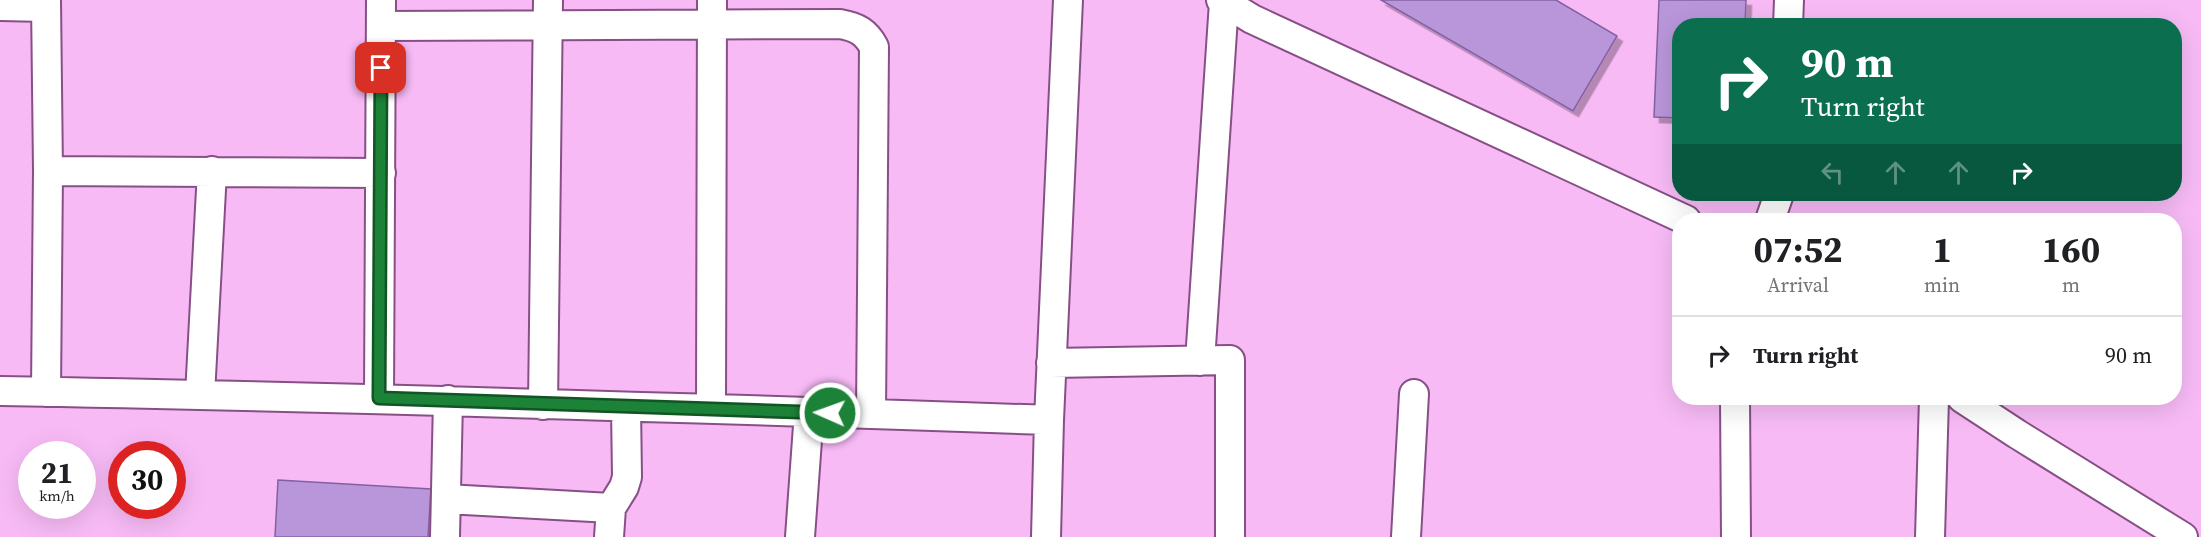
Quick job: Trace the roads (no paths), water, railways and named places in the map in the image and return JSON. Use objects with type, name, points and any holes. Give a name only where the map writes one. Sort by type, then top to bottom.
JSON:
[{"type":"street","points":[[1046,537],[1051,363],[1068,0]]},
{"type":"street","points":[[1788,18],[1789,0]]},
{"type":"street","points":[[1200,361],[1222,1],[1252,19],[1672,214]]},
{"type":"street","points":[[0,6],[46,3],[48,171],[46,392]]},
{"type":"street","points":[[711,409],[712,12]]},
{"type":"street","points":[[379,398],[381,13],[712,12],[854,26],[867,34],[874,47],[871,414]]},
{"type":"street","points":[[543,405],[548,13]]},
{"type":"street","points":[[48,171],[381,173]]},
{"type":"street","points":[[200,395],[212,171]]},
{"type":"street","points":[[1051,363],[1230,360],[1230,537]]},
{"type":"street","points":[[0,392],[379,398],[1049,420]]},
{"type":"street","points":[[1406,537],[1414,394]]},
{"type":"street","points":[[445,537],[448,400]]},
{"type":"street","points":[[1735,405],[1736,537]]},
{"type":"street","points":[[1930,537],[1934,405]]},
{"type":"street","points":[[1973,405],[2183,537]]},
{"type":"street","points":[[609,537],[611,508],[624,487],[627,477],[626,406]]},
{"type":"street","points":[[800,537],[809,412]]},
{"type":"street","points":[[446,499],[611,508]]}]
